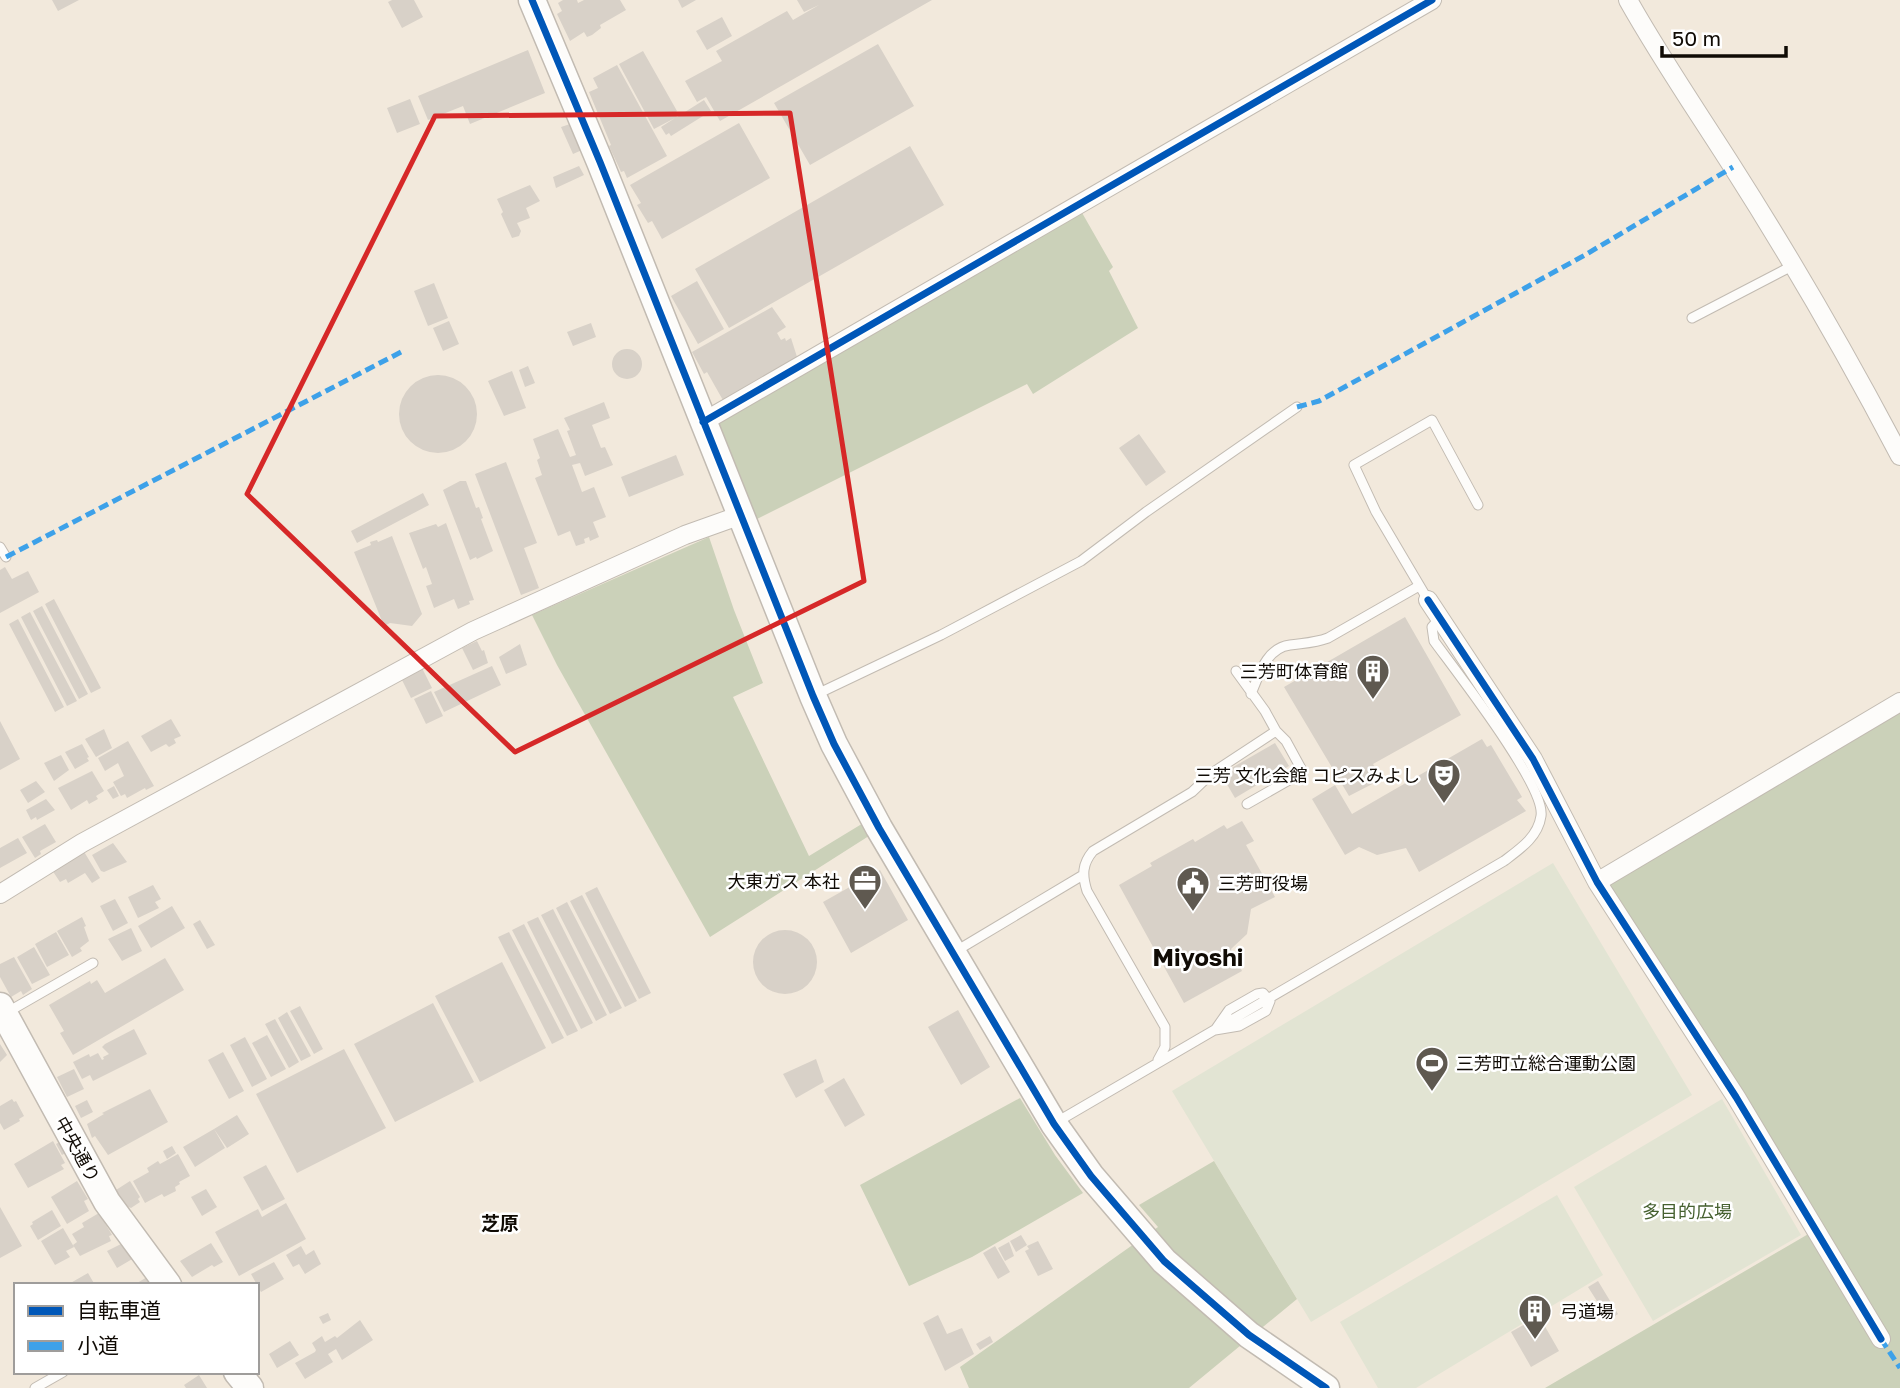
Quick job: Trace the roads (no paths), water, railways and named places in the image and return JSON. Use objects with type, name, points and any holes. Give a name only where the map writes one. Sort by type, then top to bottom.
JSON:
[{"type":"street","points":[[532,0],[600,162],[813,696],[834,744],[879,828],[1054,1124],[1091,1176],[1164,1261],[1249,1335],[1326,1388]]},
{"type":"street","points":[[703,422],[1432,0]]},
{"type":"street","points":[[1628,0],[1652,44],[1733,167],[1850,364],[1900,456]]},
{"type":"street","points":[[0,894],[82,843],[473,631],[685,535],[741,515]]},
{"type":"street","points":[[1424,593],[1534,759],[1597,882],[1736,1097],[1881,1339]]},
{"type":"street","points":[[1597,882],[1900,702]]},
{"type":"street","name":"中央通り","points":[[3,1019],[107,1202],[167,1283]]},
{"type":"street","points":[[239,1374],[250,1388]]},
{"type":"lane","points":[[1692,318],[1792,266]]},
{"type":"lane","points":[[813,696],[941,635],[1082,561],[1146,512],[1297,407]]},
{"type":"lane","points":[[1251,694],[1269,657],[1282,646],[1314,643],[1328,638],[1424,593],[1376,512],[1354,465],[1432,420],[1478,505]]},
{"type":"lane","points":[[0,547],[6,557]]},
{"type":"lane","points":[[1054,1124],[1504,861],[1522,848],[1535,833],[1542,806],[1530,781],[1501,735],[1434,641],[1432,627],[1440,618]]},
{"type":"lane","points":[[1236,671],[1276,731],[1286,741],[1303,772],[1247,804]]},
{"type":"lane","points":[[1155,1065],[1165,1047],[1165,1027],[1091,900],[1083,875],[1086,860],[1093,851],[1192,792],[1212,773],[1276,731]]},
{"type":"lane","points":[[953,953],[1083,875]]},
{"type":"lane","points":[[3,1019],[93,963]]},
{"type":"lane","points":[[35,1388],[60,1374]]},
{"type":"place","name":"三芳町体育館","points":[[1373,701]]},
{"type":"place","name":"三芳 文化会館 コピスみよし","points":[[1444,805]]},
{"type":"place","name":"大東ガス 本社","points":[[865,911]]},
{"type":"place","name":"三芳町役場","points":[[1193,913]]},
{"type":"place","name":"三芳町立総合運動公園","points":[[1432,1093]]},
{"type":"place","name":"弓道場","points":[[1535,1341]]},
{"type":"district","name":"Miyoshi","points":[[1198,956]]},
{"type":"district","name":"芝原","points":[[500,1222]]},
{"type":"park label","name":"多目的広場","points":[[1687,1211]]}]
